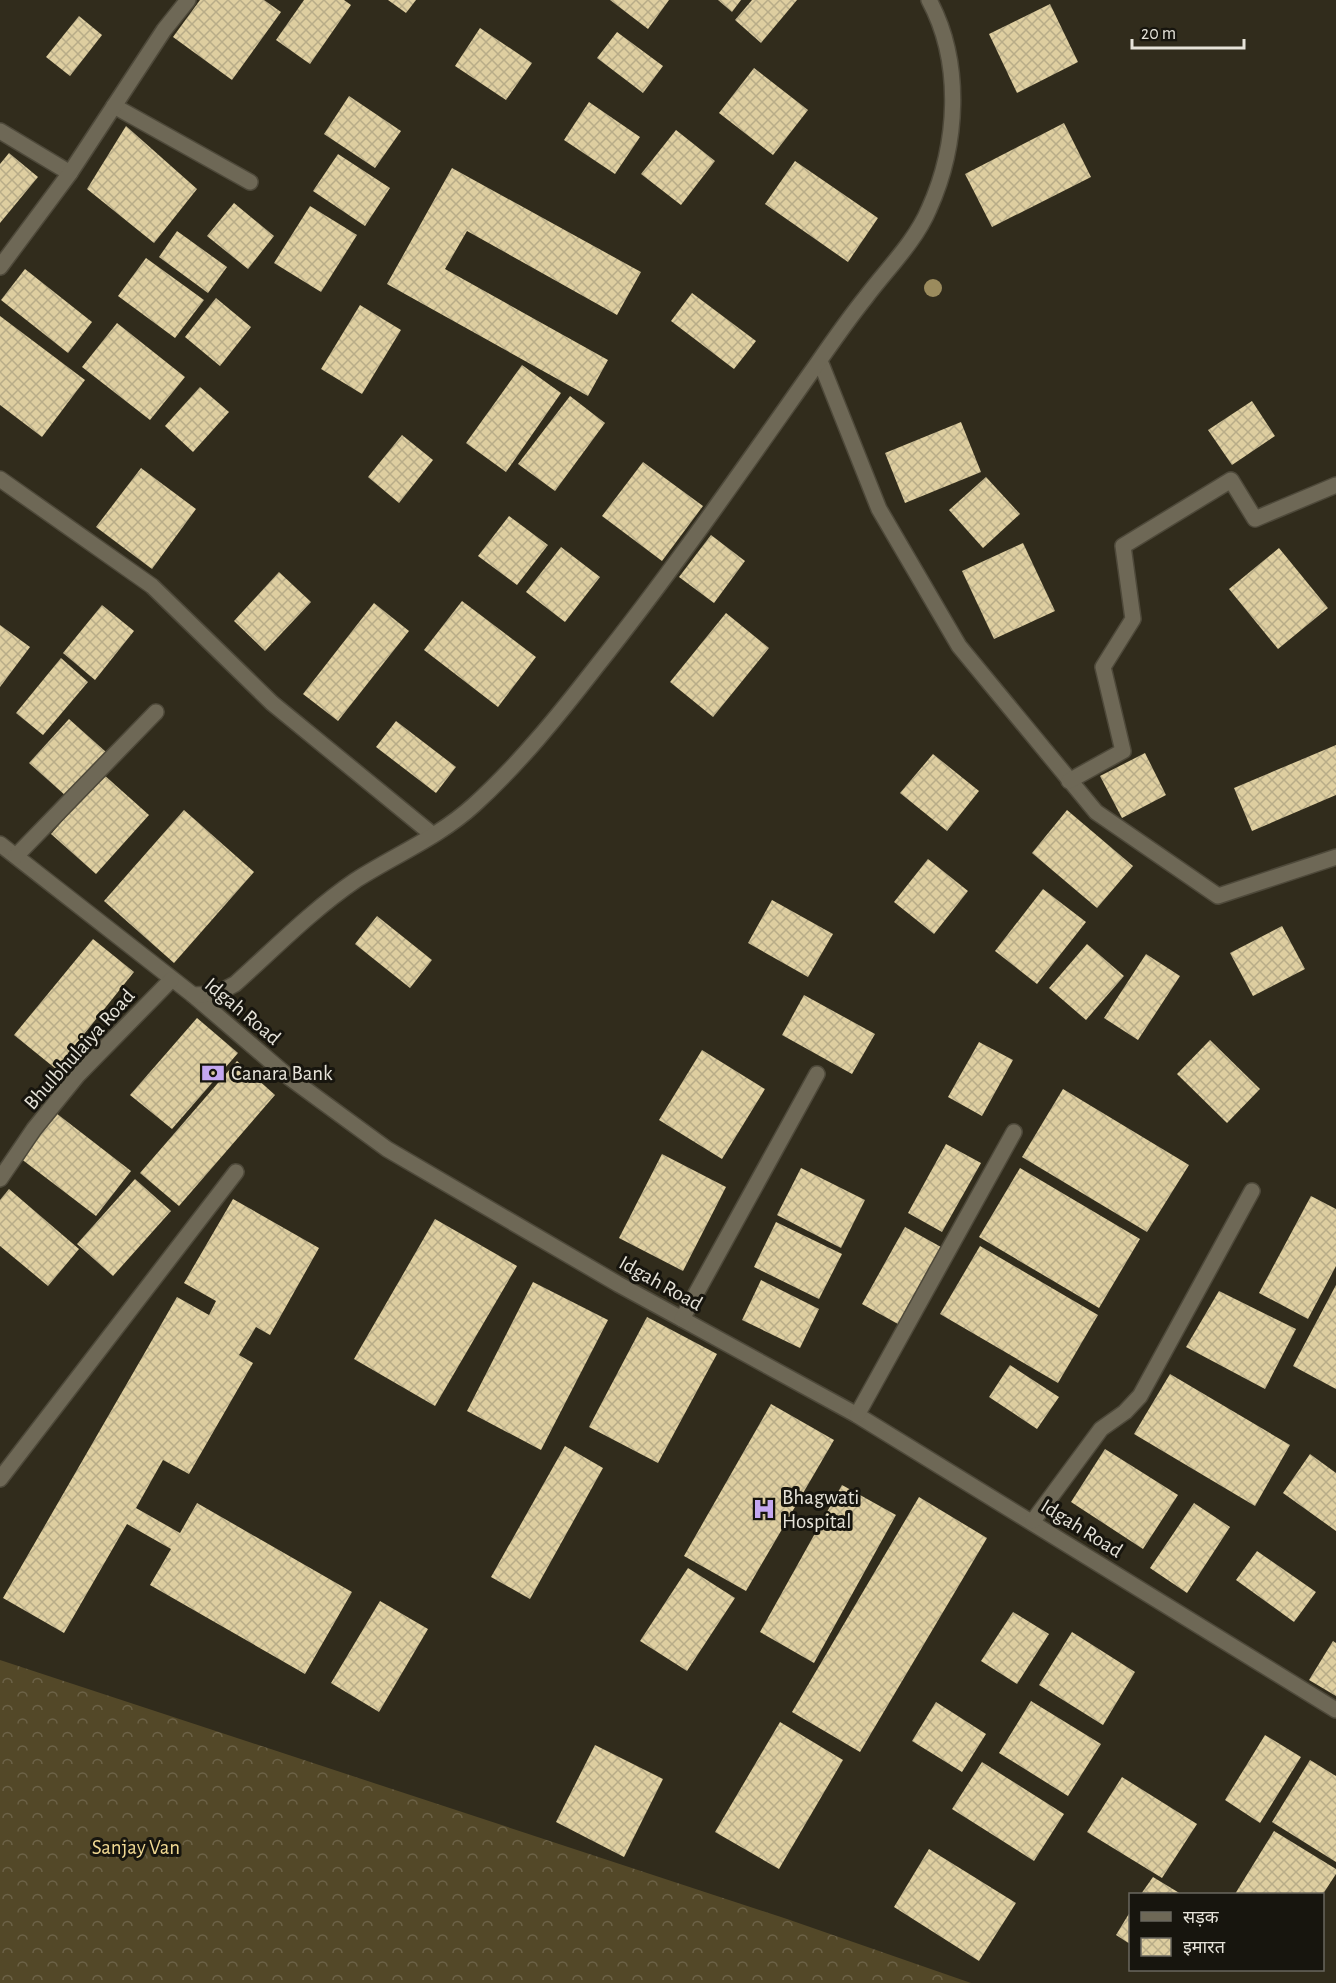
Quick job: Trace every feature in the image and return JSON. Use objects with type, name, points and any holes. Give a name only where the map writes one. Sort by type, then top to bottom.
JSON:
[{"type":"street","points":[[0,267],[70,173],[164,30],[188,0]]},
{"type":"street","points":[[193,995],[216,994],[235,984],[355,881],[433,835],[471,808],[501,779],[564,708],[651,599],[820,361],[909,243],[928,212],[941,176],[950,137],[952,73],[944,35],[928,0]]},
{"type":"street","points":[[114,105],[250,182]]},
{"type":"street","points":[[0,131],[70,173]]},
{"type":"street","points":[[820,361],[879,509],[959,646],[1096,812],[1218,896],[1336,857]]},
{"type":"street","points":[[0,479],[152,586],[272,703],[433,835]]},
{"type":"street","points":[[1069,781],[1123,751],[1103,667],[1133,619],[1123,546],[1231,480],[1256,519],[1336,484]]},
{"type":"street","points":[[16,856],[156,712]]},
{"type":"street","name":"Idgah Road","points":[[0,844],[193,995],[290,1078],[387,1149],[682,1319],[857,1415],[1033,1521],[1336,1710]]},
{"type":"street","name":"Bhulbhulaiya Road","points":[[0,1179],[34,1129],[77,1076],[171,980]]},
{"type":"street","points":[[682,1319],[817,1074]]},
{"type":"street","points":[[857,1415],[1014,1132]]},
{"type":"street","points":[[0,1479],[236,1172]]},
{"type":"street","points":[[1033,1521],[1101,1429],[1125,1412],[1140,1396],[1252,1191]]},
{"type":"green space","name":"Sanjay Van","points":[[0,1660],[787,1919],[971,1983],[0,1983]]},
{"type":"building","points":[[200,0],[264,0],[281,12],[232,80],[173,37]]},
{"type":"building","points":[[304,0],[344,0],[351,5],[310,64],[276,40]]},
{"type":"building","points":[[388,0],[416,0],[406,13]]},
{"type":"building","points":[[610,0],[669,0],[648,29]]},
{"type":"building","points":[[718,0],[741,0],[732,12]]},
{"type":"building","points":[[752,0],[797,0],[761,43],[735,20]]},
{"type":"building","points":[[1050,4],[1078,62],[1017,93],[989,34]]},
{"type":"building","points":[[79,16],[102,35],[70,76],[46,57]]},
{"type":"building","points":[[480,28],[532,63],[506,100],[455,66]]},
{"type":"building","points":[[617,32],[663,66],[643,93],[597,58]]},
{"type":"building","points":[[754,68],[808,110],[773,155],[719,113]]},
{"type":"building","points":[[349,96],[401,131],[375,168],[324,134]]},
{"type":"building","points":[[589,102],[640,137],[615,174],[564,140]]},
{"type":"building","points":[[1064,123],[1091,177],[992,227],[965,174]]},
{"type":"building","points":[[126,126],[197,189],[154,243],[87,189]]},
{"type":"building","points":[[676,130],[715,161],[681,205],[641,174]]},
{"type":"building","points":[[9,153],[38,177],[0,223],[0,164]]},
{"type":"building","points":[[338,154],[390,188],[365,226],[313,191]]},
{"type":"building","points":[[795,161],[878,218],[848,262],[765,204]]},
{"type":"building","points":[[452,168],[641,272],[617,315],[467,231],[445,269],[608,360],[588,396],[387,284]]},
{"type":"building","points":[[234,203],[274,236],[248,269],[207,236]]},
{"type":"building","points":[[310,206],[357,235],[321,292],[274,263]]},
{"type":"building","points":[[177,231],[227,267],[208,293],[159,257]]},
{"type":"building","points":[[146,258],[204,300],[175,338],[118,296]]},
{"type":"building","points":[[25,269],[92,322],[68,353],[1,300]]},
{"type":"building","points":[[692,293],[756,341],[734,369],[671,321]]},
{"type":"building","points":[[216,298],[251,327],[220,366],[185,337]]},
{"type":"building","points":[[360,305],[401,330],[362,394],[321,369]]},
{"type":"building","points":[[0,316],[85,380],[42,437],[0,405]]},
{"type":"building","points":[[117,323],[185,377],[150,420],[82,367]]},
{"type":"building","points":[[522,365],[561,393],[506,472],[466,443]]},
{"type":"building","points":[[200,387],[229,412],[193,452],[165,426]]},
{"type":"building","points":[[570,396],[605,423],[555,491],[518,464]]},
{"type":"building","points":[[1252,401],[1275,436],[1232,465],[1208,430]]},
{"type":"building","points":[[961,422],[981,472],[905,503],[885,453]]},
{"type":"building","points":[[402,435],[433,460],[399,503],[368,477]]},
{"type":"building","points":[[643,462],[703,506],[662,561],[602,516]]},
{"type":"building","points":[[141,468],[196,509],[152,569],[96,527]]},
{"type":"building","points":[[986,477],[1020,514],[983,548],[949,510]]},
{"type":"building","points":[[509,516],[548,545],[517,585],[478,556]]},
{"type":"building","points":[[711,535],[745,561],[714,603],[679,577]]},
{"type":"building","points":[[1023,543],[1055,611],[994,639],[962,571]]},
{"type":"building","points":[[561,547],[600,577],[565,622],[526,592]]},
{"type":"building","points":[[1279,548],[1328,608],[1278,649],[1229,589]]},
{"type":"building","points":[[279,572],[311,602],[265,651],[234,621]]},
{"type":"building","points":[[462,601],[536,657],[498,707],[424,650]]},
{"type":"building","points":[[374,603],[409,631],[338,721],[303,694]]},
{"type":"building","points":[[102,605],[134,631],[95,680],[63,653]]},
{"type":"building","points":[[726,613],[769,648],[713,717],[670,682]]},
{"type":"building","points":[[0,625],[30,647],[0,687]]},
{"type":"building","points":[[61,658],[88,682],[43,735],[16,713]]},
{"type":"building","points":[[69,719],[106,752],[66,796],[29,763]]},
{"type":"building","points":[[396,721],[456,767],[436,793],[376,747]]},
{"type":"building","points":[[1336,745],[1336,795],[1252,831],[1234,788]]},
{"type":"building","points":[[1145,753],[1166,795],[1122,818],[1100,776]]},
{"type":"building","points":[[933,754],[979,791],[947,831],[900,793]]},
{"type":"building","points":[[103,774],[149,815],[96,874],[51,834]]},
{"type":"building","points":[[184,810],[254,872],[174,963],[104,901]]},
{"type":"building","points":[[1067,810],[1133,866],[1097,908],[1032,853]]},
{"type":"building","points":[[928,859],[968,891],[934,934],[894,902]]},
{"type":"building","points":[[1043,889],[1086,922],[1037,984],[995,951]]},
{"type":"building","points":[[772,900],[833,934],[808,977],[748,943]]},
{"type":"building","points":[[377,916],[432,960],[410,988],[355,944]]},
{"type":"building","points":[[1282,926],[1305,969],[1253,996],[1230,953]]},
{"type":"building","points":[[93,939],[134,972],[56,1069],[14,1035]]},
{"type":"building","points":[[1087,944],[1124,976],[1086,1020],[1049,988]]},
{"type":"building","points":[[1146,954],[1180,976],[1138,1040],[1104,1018]]},
{"type":"building","points":[[804,995],[875,1034],[852,1074],[782,1035]]},
{"type":"building","points":[[197,1018],[238,1053],[172,1129],[130,1095]]},
{"type":"building","points":[[1210,1040],[1260,1089],[1227,1123],[1177,1074]]},
{"type":"building","points":[[979,1042],[1013,1060],[982,1116],[948,1097]]},
{"type":"building","points":[[702,1050],[765,1089],[722,1159],[659,1120]]},
{"type":"building","points":[[237,1061],[275,1095],[179,1206],[140,1173]]},
{"type":"building","points":[[1063,1089],[1189,1165],[1147,1232],[1022,1157]]},
{"type":"building","points":[[56,1113],[131,1171],[96,1216],[20,1158]]},
{"type":"building","points":[[946,1144],[981,1163],[942,1232],[908,1213]]},
{"type":"building","points":[[662,1154],[726,1187],[683,1271],[619,1238]]},
{"type":"building","points":[[801,1168],[865,1200],[841,1248],[777,1215]]},
{"type":"building","points":[[1020,1168],[1140,1239],[1099,1308],[979,1237]]},
{"type":"building","points":[[135,1179],[171,1211],[113,1276],[77,1244]]},
{"type":"building","points":[[9,1189],[79,1249],[48,1286],[0,1246],[0,1200]]},
{"type":"building","points":[[1311,1196],[1336,1209],[1336,1266],[1308,1319],[1259,1293]]},
{"type":"building","points":[[233,1199],[319,1248],[270,1335],[256,1327],[239,1355],[253,1363],[189,1474],[163,1460],[136,1508],[180,1533],[197,1503],[352,1592],[305,1674],[150,1585],[171,1549],[127,1524],[64,1633],[3,1598],[177,1297],[209,1315],[216,1301],[184,1283]]},
{"type":"building","points":[[435,1219],[517,1266],[435,1406],[354,1359]]},
{"type":"building","points":[[776,1222],[842,1254],[819,1299],[754,1267]]},
{"type":"building","points":[[905,1227],[941,1247],[898,1324],[862,1304]]},
{"type":"building","points":[[980,1246],[1098,1315],[1058,1383],[940,1314]]},
{"type":"building","points":[[761,1280],[819,1309],[800,1348],[742,1320]]},
{"type":"building","points":[[533,1282],[608,1320],[541,1450],[467,1411]]},
{"type":"building","points":[[1336,1285],[1336,1389],[1293,1366]]},
{"type":"building","points":[[1219,1291],[1296,1329],[1265,1389],[1186,1347]]},
{"type":"building","points":[[647,1317],[717,1354],[658,1463],[589,1427]]},
{"type":"building","points":[[1010,1365],[1059,1397],[1037,1429],[989,1397]]},
{"type":"building","points":[[1170,1374],[1290,1445],[1255,1506],[1134,1434]]},
{"type":"building","points":[[771,1404],[834,1440],[746,1591],[684,1556]]},
{"type":"building","points":[[565,1446],[603,1468],[530,1599],[491,1577]]},
{"type":"building","points":[[1105,1449],[1178,1495],[1143,1549],[1071,1502]]},
{"type":"building","points":[[1310,1454],[1336,1473],[1336,1531],[1283,1493]]},
{"type":"building","points":[[842,1485],[896,1515],[814,1663],[760,1632]]},
{"type":"building","points":[[919,1497],[987,1538],[860,1752],[792,1712]]},
{"type":"building","points":[[1194,1503],[1230,1527],[1187,1593],[1150,1568]]},
{"type":"building","points":[[1257,1551],[1316,1592],[1294,1622],[1236,1580]]},
{"type":"building","points":[[688,1568],[735,1598],[687,1671],[640,1641]]},
{"type":"building","points":[[380,1601],[428,1629],[379,1712],[331,1683]]},
{"type":"building","points":[[1013,1612],[1049,1634],[1017,1684],[981,1661]]},
{"type":"building","points":[[1072,1632],[1135,1672],[1103,1725],[1039,1685]]},
{"type":"building","points":[[1333,1641],[1336,1643],[1336,1696],[1309,1680]]},
{"type":"building","points":[[1031,1701],[1101,1744],[1068,1796],[999,1753]]},
{"type":"building","points":[[936,1702],[986,1734],[962,1772],[912,1741]]},
{"type":"building","points":[[780,1722],[843,1760],[779,1869],[715,1832]]},
{"type":"building","points":[[1265,1735],[1301,1757],[1260,1823],[1225,1800]]},
{"type":"building","points":[[595,1745],[663,1779],[624,1857],[556,1822]]},
{"type":"building","points":[[1310,1760],[1336,1776],[1336,1862],[1272,1822]]},
{"type":"building","points":[[982,1762],[1064,1814],[1034,1861],[952,1809]]},
{"type":"building","points":[[1122,1777],[1197,1824],[1162,1878],[1087,1832]]},
{"type":"building","points":[[1274,1831],[1336,1869],[1336,1874],[1324,1893],[1236,1893]]},
{"type":"building","points":[[929,1849],[1016,1903],[979,1961],[894,1907]]},
{"type":"building","points":[[1153,1877],[1179,1893],[1142,1893]]},
{"type":"building","points":[[1129,1914],[1129,1943],[1116,1935]]},
{"type":"place","name":"Canara Bank","points":[[213,1073]]},
{"type":"place","name":"Bhagwati Hospital","points":[[764,1509]]}]
